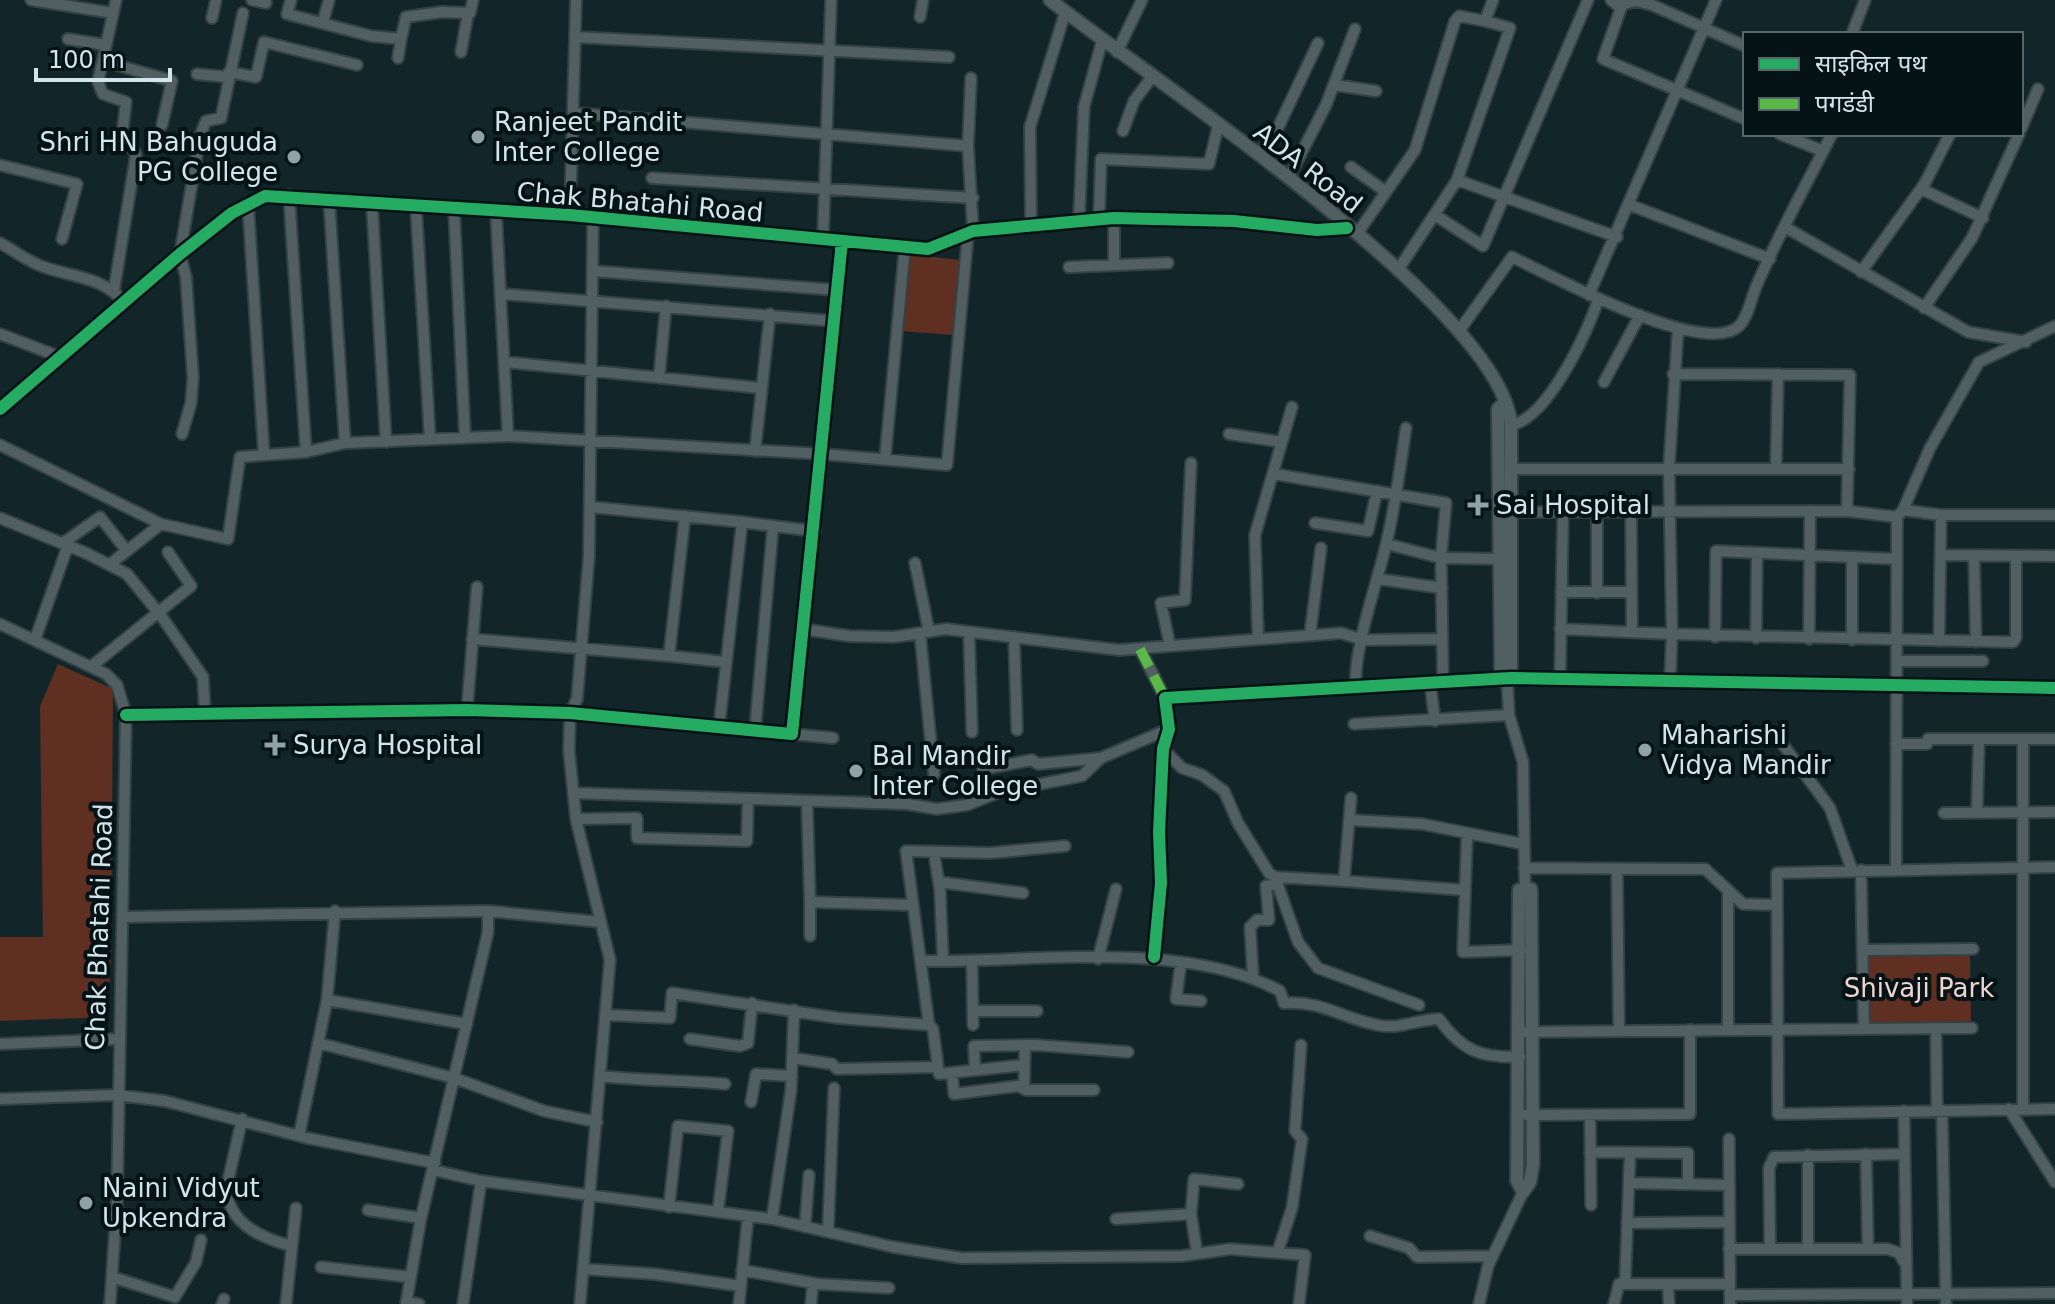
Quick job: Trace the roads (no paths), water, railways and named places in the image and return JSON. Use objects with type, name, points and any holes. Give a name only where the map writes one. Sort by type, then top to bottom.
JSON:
[{"type":"street","points":[[31,0],[113,13]]},
{"type":"street","points":[[114,290],[136,155],[133,149],[121,144],[126,102],[100,90],[116,0]]},
{"type":"street","points":[[212,18],[216,0]]},
{"type":"street","points":[[252,0],[266,3]]},
{"type":"street","points":[[291,0],[287,14],[371,36],[401,39]]},
{"type":"street","points":[[323,22],[329,0]]},
{"type":"street","points":[[461,52],[473,0]]},
{"type":"street","points":[[570,215],[574,0]]},
{"type":"street","points":[[823,239],[832,48],[831,0]]},
{"type":"street","points":[[920,17],[923,0]]},
{"type":"street","points":[[1117,52],[1142,0]]},
{"type":"street","points":[[1485,21],[1493,0]]},
{"type":"street","points":[[1435,215],[1483,246],[1507,197],[1588,0]]},
{"type":"street","points":[[1511,425],[1523,423],[1546,402],[1594,297],[1716,0]]},
{"type":"street","points":[[1853,32],[1865,0]]},
{"type":"street","name":"ADA Road","points":[[1052,1],[1289,177],[1398,270],[1459,331],[1493,373],[1504,403],[1510,410],[1511,512],[1505,559]]},
{"type":"street","points":[[1743,45],[1653,2],[1616,2],[1603,59],[1743,118]]},
{"type":"street","points":[[398,58],[406,17],[442,12],[468,13]]},
{"type":"street","points":[[182,434],[191,403],[193,378],[186,277],[180,254],[200,136],[206,121],[221,118],[243,13]]},
{"type":"street","points":[[1031,227],[1030,127],[1065,13]]},
{"type":"street","points":[[1352,231],[1386,192],[1415,150],[1455,21],[1459,16],[1510,28],[1457,180],[1398,270]]},
{"type":"street","points":[[1289,177],[1305,151],[1355,29]]},
{"type":"street","points":[[575,37],[832,48],[949,57]]},
{"type":"street","points":[[68,39],[106,45]]},
{"type":"street","points":[[1079,220],[1084,107],[1102,41]]},
{"type":"street","points":[[197,74],[256,77],[264,42],[357,65]]},
{"type":"street","points":[[1259,153],[1277,130],[1318,43]]},
{"type":"street","points":[[103,61],[172,81],[162,125]]},
{"type":"street","points":[[1123,131],[1134,101],[1152,77]]},
{"type":"street","points":[[0,445],[161,524],[228,539],[240,457],[306,452],[345,443],[508,436],[822,454],[947,465],[973,198],[968,146],[971,78]]},
{"type":"street","points":[[1334,85],[1376,91]]},
{"type":"street","points":[[2023,123],[2038,89]]},
{"type":"street","points":[[574,113],[968,146]]},
{"type":"street","points":[[1099,219],[1101,159],[1209,164],[1218,126]]},
{"type":"street","points":[[1785,136],[1823,151]]},
{"type":"street","points":[[1459,331],[1512,257],[1594,297],[1678,329],[1722,332],[1735,329],[1742,323],[1785,227],[1831,136]]},
{"type":"street","points":[[1861,272],[1921,189],[1949,136]]},
{"type":"street","points":[[1924,308],[1983,218],[2018,136]]},
{"type":"street","points":[[0,165],[77,184],[62,239]]},
{"type":"street","points":[[1351,167],[1386,192]]},
{"type":"street","points":[[652,178],[973,198]]},
{"type":"street","points":[[1457,180],[1617,237]]},
{"type":"street","points":[[1921,189],[1983,218]]},
{"type":"street","points":[[289,195],[306,452]]},
{"type":"street","name":"Chak Bhatahi Road","points":[[0,409],[180,254],[248,203],[265,196],[289,195],[454,210],[570,215],[928,249],[970,233],[1114,218],[1234,221],[1352,231]]},
{"type":"street","points":[[329,199],[345,443]]},
{"type":"street","points":[[248,203],[264,455]]},
{"type":"street","points":[[372,204],[386,442]]},
{"type":"street","points":[[1630,205],[1770,259]]},
{"type":"street","points":[[416,207],[430,439]]},
{"type":"street","points":[[454,210],[465,437]]},
{"type":"street","points":[[496,212],[508,436]]},
{"type":"street","points":[[580,1304],[608,1015],[610,960],[576,819],[570,713],[577,699],[591,507],[593,218]]},
{"type":"street","points":[[1114,218],[1114,265]]},
{"type":"street","points":[[1785,227],[1968,332],[2026,342]]},
{"type":"street","points":[[792,734],[842,241]]},
{"type":"street","points":[[0,243],[41,266],[78,275],[114,290],[123,301]]},
{"type":"street","points":[[885,459],[905,246]]},
{"type":"street","points":[[1069,267],[1168,263]]},
{"type":"street","points":[[593,271],[837,290]]},
{"type":"street","points":[[501,294],[834,321]]},
{"type":"street","points":[[659,378],[666,306]]},
{"type":"street","points":[[755,451],[770,314]]},
{"type":"street","points":[[1604,382],[1640,315]]},
{"type":"street","points":[[1896,870],[1897,559],[1900,514],[1930,448],[1979,362],[2055,326]]},
{"type":"street","points":[[1670,680],[1669,468],[1678,329]]},
{"type":"street","points":[[0,334],[60,357]]},
{"type":"street","points":[[505,362],[761,388]]},
{"type":"street","points":[[1673,374],[1850,375],[1847,511]]},
{"type":"street","points":[[1776,469],[1778,374]]},
{"type":"street","points":[[1479,1304],[1493,1256],[1523,1192],[1517,1181],[1526,1115],[1523,762],[1509,715],[1506,679],[1505,559],[1498,409],[1504,403]]},
{"type":"street","points":[[1258,639],[1255,535],[1292,407]]},
{"type":"street","points":[[1356,686],[1354,664],[1387,544],[1406,428]]},
{"type":"street","points":[[1229,434],[1282,442]]},
{"type":"street","points":[[1170,646],[1161,603],[1185,600],[1191,463]]},
{"type":"street","points":[[1511,469],[1849,469]]},
{"type":"street","points":[[1274,474],[1446,503],[1441,558],[1443,682]]},
{"type":"street","points":[[1315,523],[1368,531],[1377,491]]},
{"type":"street","points":[[591,507],[815,531]]},
{"type":"street","points":[[1597,511],[1597,593]]},
{"type":"street","points":[[1631,511],[1632,630]]},
{"type":"street","points":[[1809,639],[1810,511]]},
{"type":"street","points":[[1511,512],[1847,511],[2055,515]]},
{"type":"street","points":[[1560,678],[1563,512]]},
{"type":"street","points":[[1939,641],[1941,515]]},
{"type":"street","points":[[669,656],[685,516]]},
{"type":"street","points":[[35,640],[66,544],[100,517],[127,551]]},
{"type":"street","points":[[0,518],[66,544],[127,574],[157,610],[203,677],[205,714]]},
{"type":"street","points":[[719,728],[742,522]]},
{"type":"street","points":[[109,565],[161,524]]},
{"type":"street","points":[[755,731],[773,526]]},
{"type":"street","points":[[1387,544],[1441,558],[1505,559]]},
{"type":"street","points":[[1310,635],[1321,548]]},
{"type":"street","points":[[1715,637],[1716,551],[1897,559]]},
{"type":"street","points":[[93,665],[157,610],[191,586],[168,552]]},
{"type":"street","points":[[1756,638],[1757,553]]},
{"type":"street","points":[[1942,555],[2055,556]]},
{"type":"street","points":[[1974,556],[1976,642]]},
{"type":"street","points":[[1560,629],[1632,630],[1715,637],[2013,642],[2016,638],[2016,556]]},
{"type":"street","points":[[1852,557],[1852,640]]},
{"type":"street","points":[[915,563],[924,632],[934,774]]},
{"type":"street","points":[[1378,579],[1442,588]]},
{"type":"street","points":[[467,710],[477,587]]},
{"type":"street","points":[[1561,592],[1631,592]]},
{"type":"street","name":"Chak Bhatahi Road","points":[[0,624],[93,665],[117,685],[126,715],[124,917],[110,1304]]},
{"type":"street","points":[[803,629],[849,636],[894,637],[946,629],[1119,650],[1341,633],[1363,640],[1442,639]]},
{"type":"street","points":[[969,632],[972,732]]},
{"type":"street","points":[[1014,637],[1017,730]]},
{"type":"street","points":[[472,639],[582,646],[726,662]]},
{"type":"street","points":[[1140,649],[1165,698],[1169,729],[1163,749],[1159,832],[1161,883],[1154,957]]},
{"type":"street","points":[[1897,661],[1983,661]]},
{"type":"street","points":[[1165,698],[1430,682],[1560,678],[2055,688]]},
{"type":"street","points":[[1430,682],[1435,721]]},
{"type":"street","points":[[126,715],[467,710],[570,713],[833,738]]},
{"type":"street","points":[[1354,724],[1509,715]]},
{"type":"street","points":[[983,769],[1032,760],[1038,764],[1101,758],[1169,729]]},
{"type":"street","points":[[1977,812],[1979,739]]},
{"type":"street","points":[[2023,739],[2023,1109]]},
{"type":"street","points":[[1896,744],[2055,739]]},
{"type":"street","points":[[1781,742],[1830,808],[1856,870],[1863,950],[1864,1029]]},
{"type":"street","points":[[1163,749],[1182,768],[1202,775],[1224,791],[1258,858],[1276,881],[1298,942],[1318,968],[1419,1005]]},
{"type":"street","points":[[573,793],[907,804],[937,809],[967,805],[999,792],[1082,776],[1101,758]]},
{"type":"street","points":[[637,795],[637,838],[747,841],[748,799]]},
{"type":"street","points":[[1344,881],[1351,798]]},
{"type":"street","points":[[807,801],[810,936]]},
{"type":"street","points":[[1944,813],[2055,812]]},
{"type":"street","points":[[576,819],[637,818]]},
{"type":"street","points":[[1350,820],[1422,824],[1467,836],[1523,844]]},
{"type":"street","points":[[1467,836],[1463,952],[1521,950]]},
{"type":"street","points":[[1024,1065],[939,1074],[933,1029],[929,1025],[906,851],[990,853],[1065,846]]},
{"type":"street","points":[[934,853],[939,882],[943,961]]},
{"type":"street","points":[[2055,867],[1777,873],[1778,1114],[2055,1109]]},
{"type":"street","points":[[1524,868],[1705,869],[1743,904],[1777,905]]},
{"type":"street","points":[[1617,869],[1619,1031]]},
{"type":"street","points":[[1253,976],[1250,927],[1257,920],[1269,920],[1266,886],[1276,881],[1344,881],[1464,890]]},
{"type":"street","points":[[939,882],[1023,893]]},
{"type":"street","points":[[1525,888],[1521,950],[1526,1032],[1520,1057],[1526,1115]]},
{"type":"street","points":[[1098,959],[1116,889]]},
{"type":"street","points":[[1728,893],[1728,1030]]},
{"type":"street","points":[[810,902],[912,905]]},
{"type":"street","points":[[124,917],[335,911],[488,911],[601,922]]},
{"type":"street","points":[[299,1136],[327,1000],[335,911]]},
{"type":"street","points":[[419,1304],[406,1303],[410,1277],[488,932],[488,911]]},
{"type":"street","points":[[1863,950],[1973,949]]},
{"type":"street","points":[[922,961],[1154,957],[1253,976],[1280,991],[1284,1003],[1311,1002],[1377,1025],[1410,1026],[1419,1019],[1439,1019],[1458,1044],[1474,1052],[1497,1058],[1520,1057]]},
{"type":"street","points":[[972,961],[973,1025]]},
{"type":"street","points":[[1181,962],[1176,999],[1201,1001]]},
{"type":"street","points":[[608,1015],[670,1018],[672,993],[838,1018],[929,1025]]},
{"type":"street","points":[[327,1000],[467,1024]]},
{"type":"street","points":[[690,1039],[740,1046],[748,1043],[752,1003]]},
{"type":"street","points":[[772,1219],[792,1076],[794,1010]]},
{"type":"street","points":[[973,1011],[1037,1011]]},
{"type":"street","points":[[1526,1032],[1972,1028]]},
{"type":"street","points":[[1936,1029],[1946,1299]]},
{"type":"street","points":[[1526,1115],[1690,1114],[1690,1030]]},
{"type":"street","points":[[0,1044],[118,1039]]},
{"type":"street","points":[[318,1043],[454,1078],[544,1111],[597,1122]]},
{"type":"street","points":[[1024,1089],[1025,1045]]},
{"type":"street","points":[[975,1070],[974,1046],[1025,1045],[1128,1052]]},
{"type":"street","points":[[1278,1251],[1292,1208],[1302,1139],[1295,1131],[1301,1045]]},
{"type":"street","points":[[793,1058],[832,1064],[837,1069],[938,1067]]},
{"type":"street","points":[[952,1073],[954,1094],[994,1087],[1094,1090]]},
{"type":"street","points":[[751,1102],[756,1074],[792,1076]]},
{"type":"street","points":[[600,1076],[655,1083],[666,1079],[725,1084]]},
{"type":"street","points":[[828,1232],[834,1088]]},
{"type":"street","points":[[0,1099],[117,1095],[177,1103],[481,1181],[772,1219],[893,1247],[962,1258],[1197,1253],[1230,1249],[1305,1255],[1299,1304]]},
{"type":"street","points":[[2009,1109],[2055,1182]]},
{"type":"street","points":[[1904,1111],[1906,1299]]},
{"type":"street","points":[[1590,1115],[1591,1205]]},
{"type":"street","points":[[242,1119],[227,1199],[254,1234],[292,1246]]},
{"type":"street","points":[[669,1207],[678,1126],[728,1131],[718,1211]]},
{"type":"street","points":[[1729,1139],[1730,1294]]},
{"type":"street","points":[[1590,1152],[1688,1153],[1688,1184]]},
{"type":"street","points":[[1625,1284],[1630,1153]]},
{"type":"street","points":[[1866,1154],[1868,1249]]},
{"type":"street","points":[[1770,1248],[1771,1160],[1778,1156],[1904,1154]]},
{"type":"street","points":[[1808,1155],[1808,1249]]},
{"type":"street","points":[[805,1227],[809,1175]]},
{"type":"street","points":[[1197,1253],[1191,1214],[1194,1179],[1238,1184]]},
{"type":"street","points":[[463,1304],[481,1181]]},
{"type":"street","points":[[1629,1183],[1729,1185]]},
{"type":"street","points":[[286,1304],[296,1208]]},
{"type":"street","points":[[368,1210],[421,1218]]},
{"type":"street","points":[[1116,1219],[1191,1214]]},
{"type":"street","points":[[739,1304],[748,1216]]},
{"type":"street","points":[[1627,1223],[1729,1222]]},
{"type":"street","points":[[1370,1236],[1409,1248],[1417,1257],[1493,1256]]},
{"type":"street","points":[[112,1277],[175,1297],[196,1262],[201,1240]]},
{"type":"street","points":[[1729,1249],[1896,1251],[1906,1267]]},
{"type":"street","points":[[321,1267],[410,1277]]},
{"type":"street","points":[[583,1269],[655,1274],[741,1286]]},
{"type":"street","points":[[742,1270],[813,1283],[889,1288]]},
{"type":"street","points":[[811,1304],[813,1283]]},
{"type":"street","points":[[1614,1304],[1617,1285],[1625,1284],[1668,1284],[1778,1299],[1946,1299],[2055,1293]]},
{"type":"street","points":[[1668,1284],[1669,1304]]},
{"type":"place","name":"Ranjeet Pandit Inter College","points":[[478,137]]},
{"type":"place","name":"Shri HN Bahuguda PG College","points":[[294,157]]},
{"type":"place","name":"Sai Hospital","points":[[1478,505]]},
{"type":"place","name":"Surya Hospital","points":[[275,745]]},
{"type":"place","name":"Maharishi Vidya Mandir","points":[[1645,750]]},
{"type":"place","name":"Bal Mandir Inter College","points":[[856,771]]},
{"type":"place","name":"Naini Vidyut Upkendra","points":[[86,1203]]},
{"type":"park label","name":"Shivaji Park","points":[[1919,988]]}]
